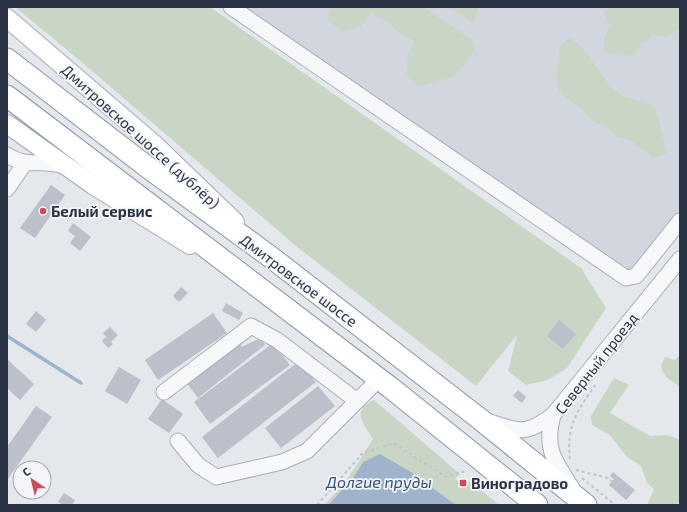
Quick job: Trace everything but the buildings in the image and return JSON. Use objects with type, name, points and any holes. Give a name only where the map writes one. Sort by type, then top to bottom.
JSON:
[{"type":"highway","name":"Дмитровское шоссе","points":[[7,59],[146,166],[272,258],[480,419],[582,501]]},
{"type":"highway","name":"Дмитровское шоссе","points":[[7,96],[379,379],[482,459],[537,505]]},
{"type":"main road","name":"Дмитровское шоссе (дублёр)","points":[[7,18],[154,144],[272,258]]},
{"type":"main road","points":[[7,124],[67,167],[144,217],[245,278]]},
{"type":"street","points":[[231,7],[626,278],[636,276],[680,221]]},
{"type":"street","points":[[7,155],[25,163],[51,162],[67,167]]},
{"type":"street","points":[[8,184],[25,163]]},
{"type":"street","name":"Северный проезд","points":[[582,501],[552,454],[549,431],[554,415],[680,259]]},
{"type":"street","points":[[164,392],[252,326],[277,340],[357,401]]},
{"type":"street","points":[[178,441],[198,464],[216,477],[282,462],[307,451],[379,379]]},
{"type":"street","points":[[480,419],[521,431],[530,430],[554,415]]},
{"type":"path","points":[[570,463],[568,442],[578,409],[601,378]]},
{"type":"path","points":[[317,505],[362,454],[393,443],[446,478],[466,471]]},
{"type":"path","points":[[615,505],[571,470],[611,478],[618,487]]},
{"type":"shaded area","points":[[222,7],[680,7],[680,231],[624,282]]},
{"type":"green space","points":[[15,7],[210,7],[581,268],[606,308],[567,368],[548,380],[526,385],[508,371],[517,335],[476,386],[296,246],[84,64]]},
{"type":"green space","points":[[331,7],[423,7],[472,40],[475,49],[465,64],[453,77],[419,87],[407,75],[407,57],[414,41],[399,33],[387,21],[371,14],[360,27],[343,31],[328,21]]},
{"type":"green space","points":[[450,7],[478,7],[473,24]]},
{"type":"green space","points":[[610,7],[680,7],[680,26],[679,29],[667,37],[653,35],[641,43],[634,56],[604,52],[604,38],[611,26],[603,13]]},
{"type":"green space","points":[[569,37],[582,47],[610,86],[623,96],[652,104],[658,117],[667,153],[653,158],[630,140],[616,136],[606,126],[592,121],[582,110],[559,91],[556,77],[559,62],[559,48]]},
{"type":"green space","points":[[680,355],[680,387],[664,374],[661,365],[665,357],[674,360]]},
{"type":"green space","points":[[614,378],[629,385],[610,413],[650,436],[668,435],[680,440],[680,501],[676,505],[647,505],[654,489],[647,483],[641,466],[626,456],[610,435],[592,425],[591,416]]},
{"type":"green space","points":[[374,400],[460,474],[455,479],[466,487],[470,481],[499,505],[456,505],[411,472],[363,462],[353,478],[328,505],[324,505],[345,483],[373,439],[363,423],[361,413],[367,404]]},
{"type":"water","name":"Долгие пруды","points":[[380,454],[411,472],[456,505],[328,505],[353,478],[363,462]]},
{"type":"waterway","points":[[7,336],[81,383]]},
{"type":"place","name":"Белый сервис","points":[[43,211]]},
{"type":"place","name":"Виноградово","points":[[463,483]]}]
